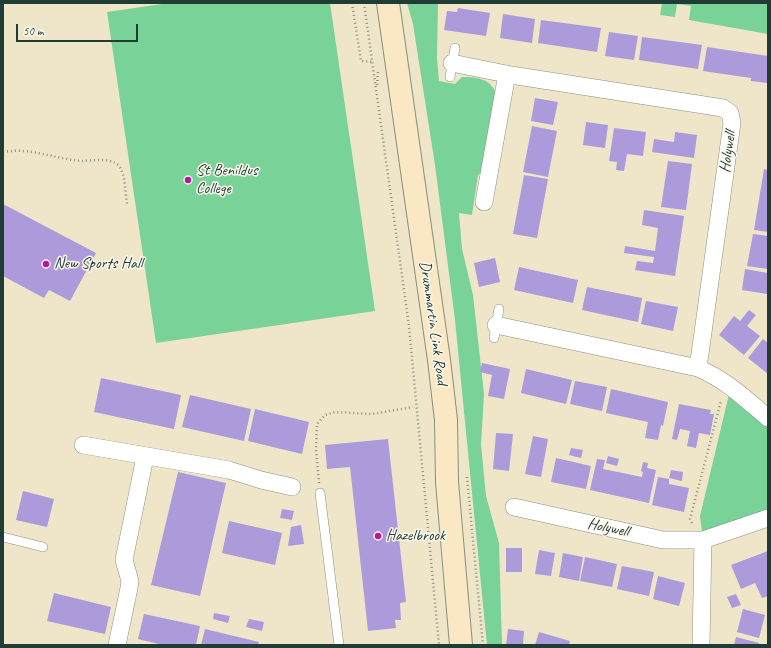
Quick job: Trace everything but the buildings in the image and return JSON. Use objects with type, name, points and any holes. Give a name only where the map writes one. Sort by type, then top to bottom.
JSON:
[{"type":"main road","name":"Drummartin Link Road","points":[[388,3],[439,360],[446,420],[447,482],[462,645]]},
{"type":"street","name":"Holywell","points":[[453,62],[507,74],[723,108],[730,113],[732,123],[698,368]]},
{"type":"street","points":[[484,202],[507,74]]},
{"type":"street","points":[[495,332],[698,368],[716,375],[768,418]]},
{"type":"street","points":[[84,445],[145,457],[178,460],[229,470],[261,480],[292,486]]},
{"type":"street","points":[[117,645],[130,588],[130,581],[124,560],[145,457]]},
{"type":"street","name":"Holywell","points":[[514,507],[663,540],[703,540],[768,518]]},
{"type":"street","points":[[701,645],[703,540]]},
{"type":"lane","points":[[495,332],[499,309]]},
{"type":"lane","points":[[320,493],[339,645]]},
{"type":"lane","points":[[3,537],[43,547]]},
{"type":"path","points":[[352,3],[361,61],[372,62]]},
{"type":"path","points":[[364,3],[409,326],[439,645]]},
{"type":"path","points":[[3,152],[27,151],[74,160],[105,161],[114,163],[120,168],[122,174],[127,204]]},
{"type":"path","points":[[703,540],[693,527],[690,519],[722,396]]},
{"type":"path","points":[[320,493],[316,449],[317,424],[324,415],[348,411],[372,414],[413,407]]},
{"type":"green space","points":[[169,3],[330,3],[375,311],[156,343],[107,12]]},
{"type":"green space","points":[[407,3],[438,3],[437,58],[439,81],[455,84],[462,77],[472,77],[489,83],[495,91],[483,172],[478,175],[472,215],[459,213],[462,249],[473,295],[484,394],[481,445],[486,496],[499,543],[502,645],[487,645],[455,320],[435,165],[413,24]]},
{"type":"green space","points":[[662,3],[768,3],[768,34],[689,20],[691,6],[677,4],[675,17],[660,15]]},
{"type":"green space","points":[[731,386],[768,418],[768,518],[703,540],[700,516]]},
{"type":"place","name":"St Benildus College","points":[[188,180]]},
{"type":"place","name":"New Sports Hall","points":[[46,264]]},
{"type":"place","name":"Hazelbrook","points":[[378,536]]}]
